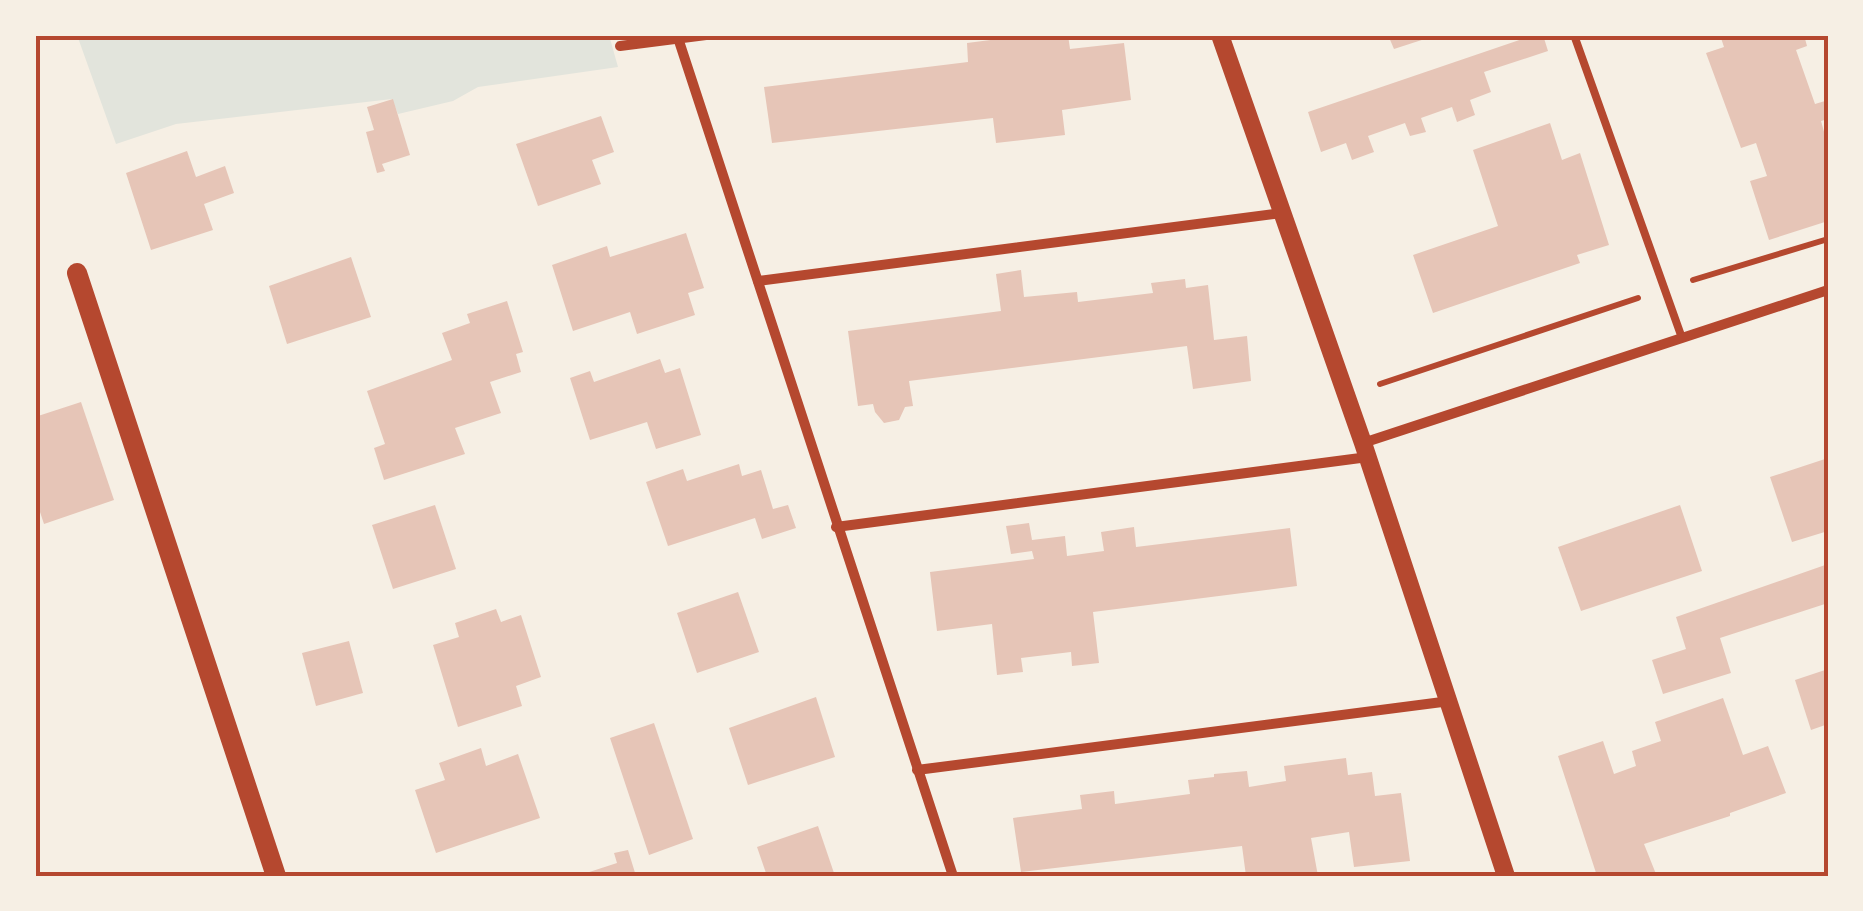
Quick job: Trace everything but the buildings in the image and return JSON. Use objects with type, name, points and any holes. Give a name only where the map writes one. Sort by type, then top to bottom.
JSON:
[{"type":"main road","points":[[77,273],[276,876]]},
{"type":"street","points":[[620,46],[706,35]]},
{"type":"street","points":[[1220,35],[1451,701],[1506,876]]},
{"type":"street","points":[[678,38],[953,876]]},
{"type":"street","points":[[758,281],[1282,213]]},
{"type":"street","points":[[836,527],[1365,450],[1828,290]]},
{"type":"street","points":[[917,770],[1451,701]]},
{"type":"lane","points":[[1574,35],[1682,338]]},
{"type":"path","points":[[1374,386],[1828,239]]},
{"type":"shaded area","points":[[77,35],[609,35],[618,67],[478,87],[453,101],[398,114],[392,99],[176,124],[116,144]]}]
